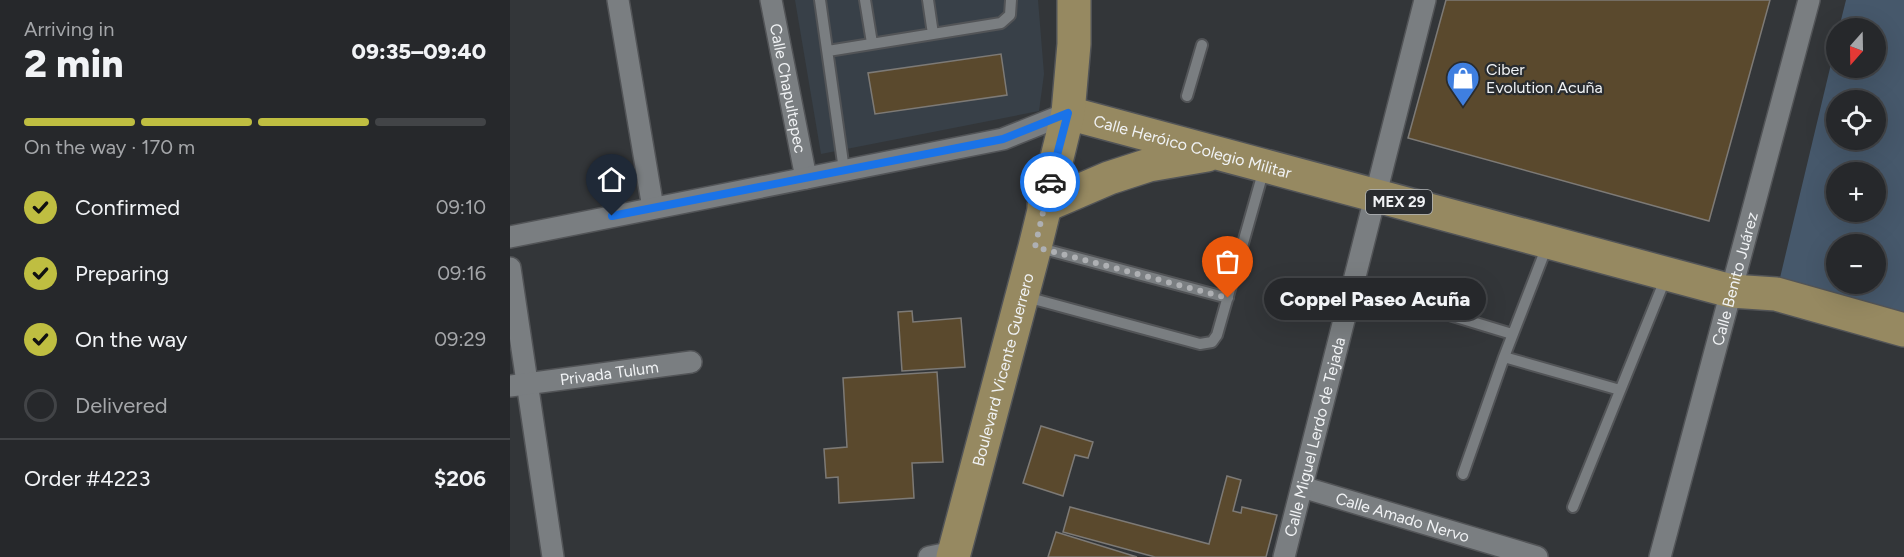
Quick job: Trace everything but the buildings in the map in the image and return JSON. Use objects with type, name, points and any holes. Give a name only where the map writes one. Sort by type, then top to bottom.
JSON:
[{"type":"main road","name":"Boulevard Vicente Guerrero","points":[[945,555],[1022,296],[1068,113],[1074,44],[1074,0]]},
{"type":"main road","name":"Calle Heróico Colegio Militar","points":[[1068,113],[1731,291],[1776,294],[1904,330]]},
{"type":"main road","points":[[1044,206],[1109,178],[1139,168],[1216,153]]},
{"type":"main road","name":"Calle Heróico Colegio Militar","points":[[1731,291],[1769,313],[1904,351]]},
{"type":"street","points":[[618,0],[653,208]]},
{"type":"street","name":"Calle Chapultepec","points":[[771,0],[806,178]]},
{"type":"street","name":"Calle Miguel Lerdo de Tejada","points":[[1284,557],[1425,0]]},
{"type":"street","name":"Calle Benito Juárez","points":[[1660,557],[1809,0]]},
{"type":"street","points":[[510,237],[1003,139],[1068,113]]},
{"type":"street","points":[[510,268],[519,385],[553,557]]},
{"type":"street","name":"Privada Tulum","points":[[519,385],[691,362]]},
{"type":"street","name":"Calle Amado Nervo","points":[[1302,487],[1537,557]]},
{"type":"lane","points":[[820,0],[844,170]]},
{"type":"lane","points":[[865,0],[872,43]]},
{"type":"lane","points":[[928,0],[933,34]]},
{"type":"lane","points":[[828,51],[1001,22],[1010,15],[1011,0]]},
{"type":"lane","points":[[1187,96],[1202,45]]},
{"type":"lane","points":[[1022,296],[1200,344],[1212,342],[1217,335],[1265,166]]},
{"type":"lane","points":[[1463,474],[1512,334],[1548,242]]},
{"type":"lane","points":[[1035,247],[1228,298]]},
{"type":"lane","points":[[1573,507],[1667,274]]},
{"type":"lane","points":[[1410,303],[1512,334]]},
{"type":"lane","points":[[1504,357],[1620,390]]},
{"type":"shaded area","points":[[795,0],[1038,0],[1044,74],[1039,111],[821,154]]},
{"type":"shaded area","points":[[1846,0],[1904,0],[1904,316],[1779,282],[1828,78],[1886,78],[1886,18],[1842,18]]},
{"type":"way so far","points":[[1050,182],[1035,247],[1228,298]]},
{"type":"place","name":"Ciber Evolution Acuña","points":[[1463,107]]},
{"type":"place","name":"Coppel Paseo Acuña","points":[[1228,298]]},
{"type":"route","points":[[612,216],[1003,139],[1068,113],[1050,182]]}]
